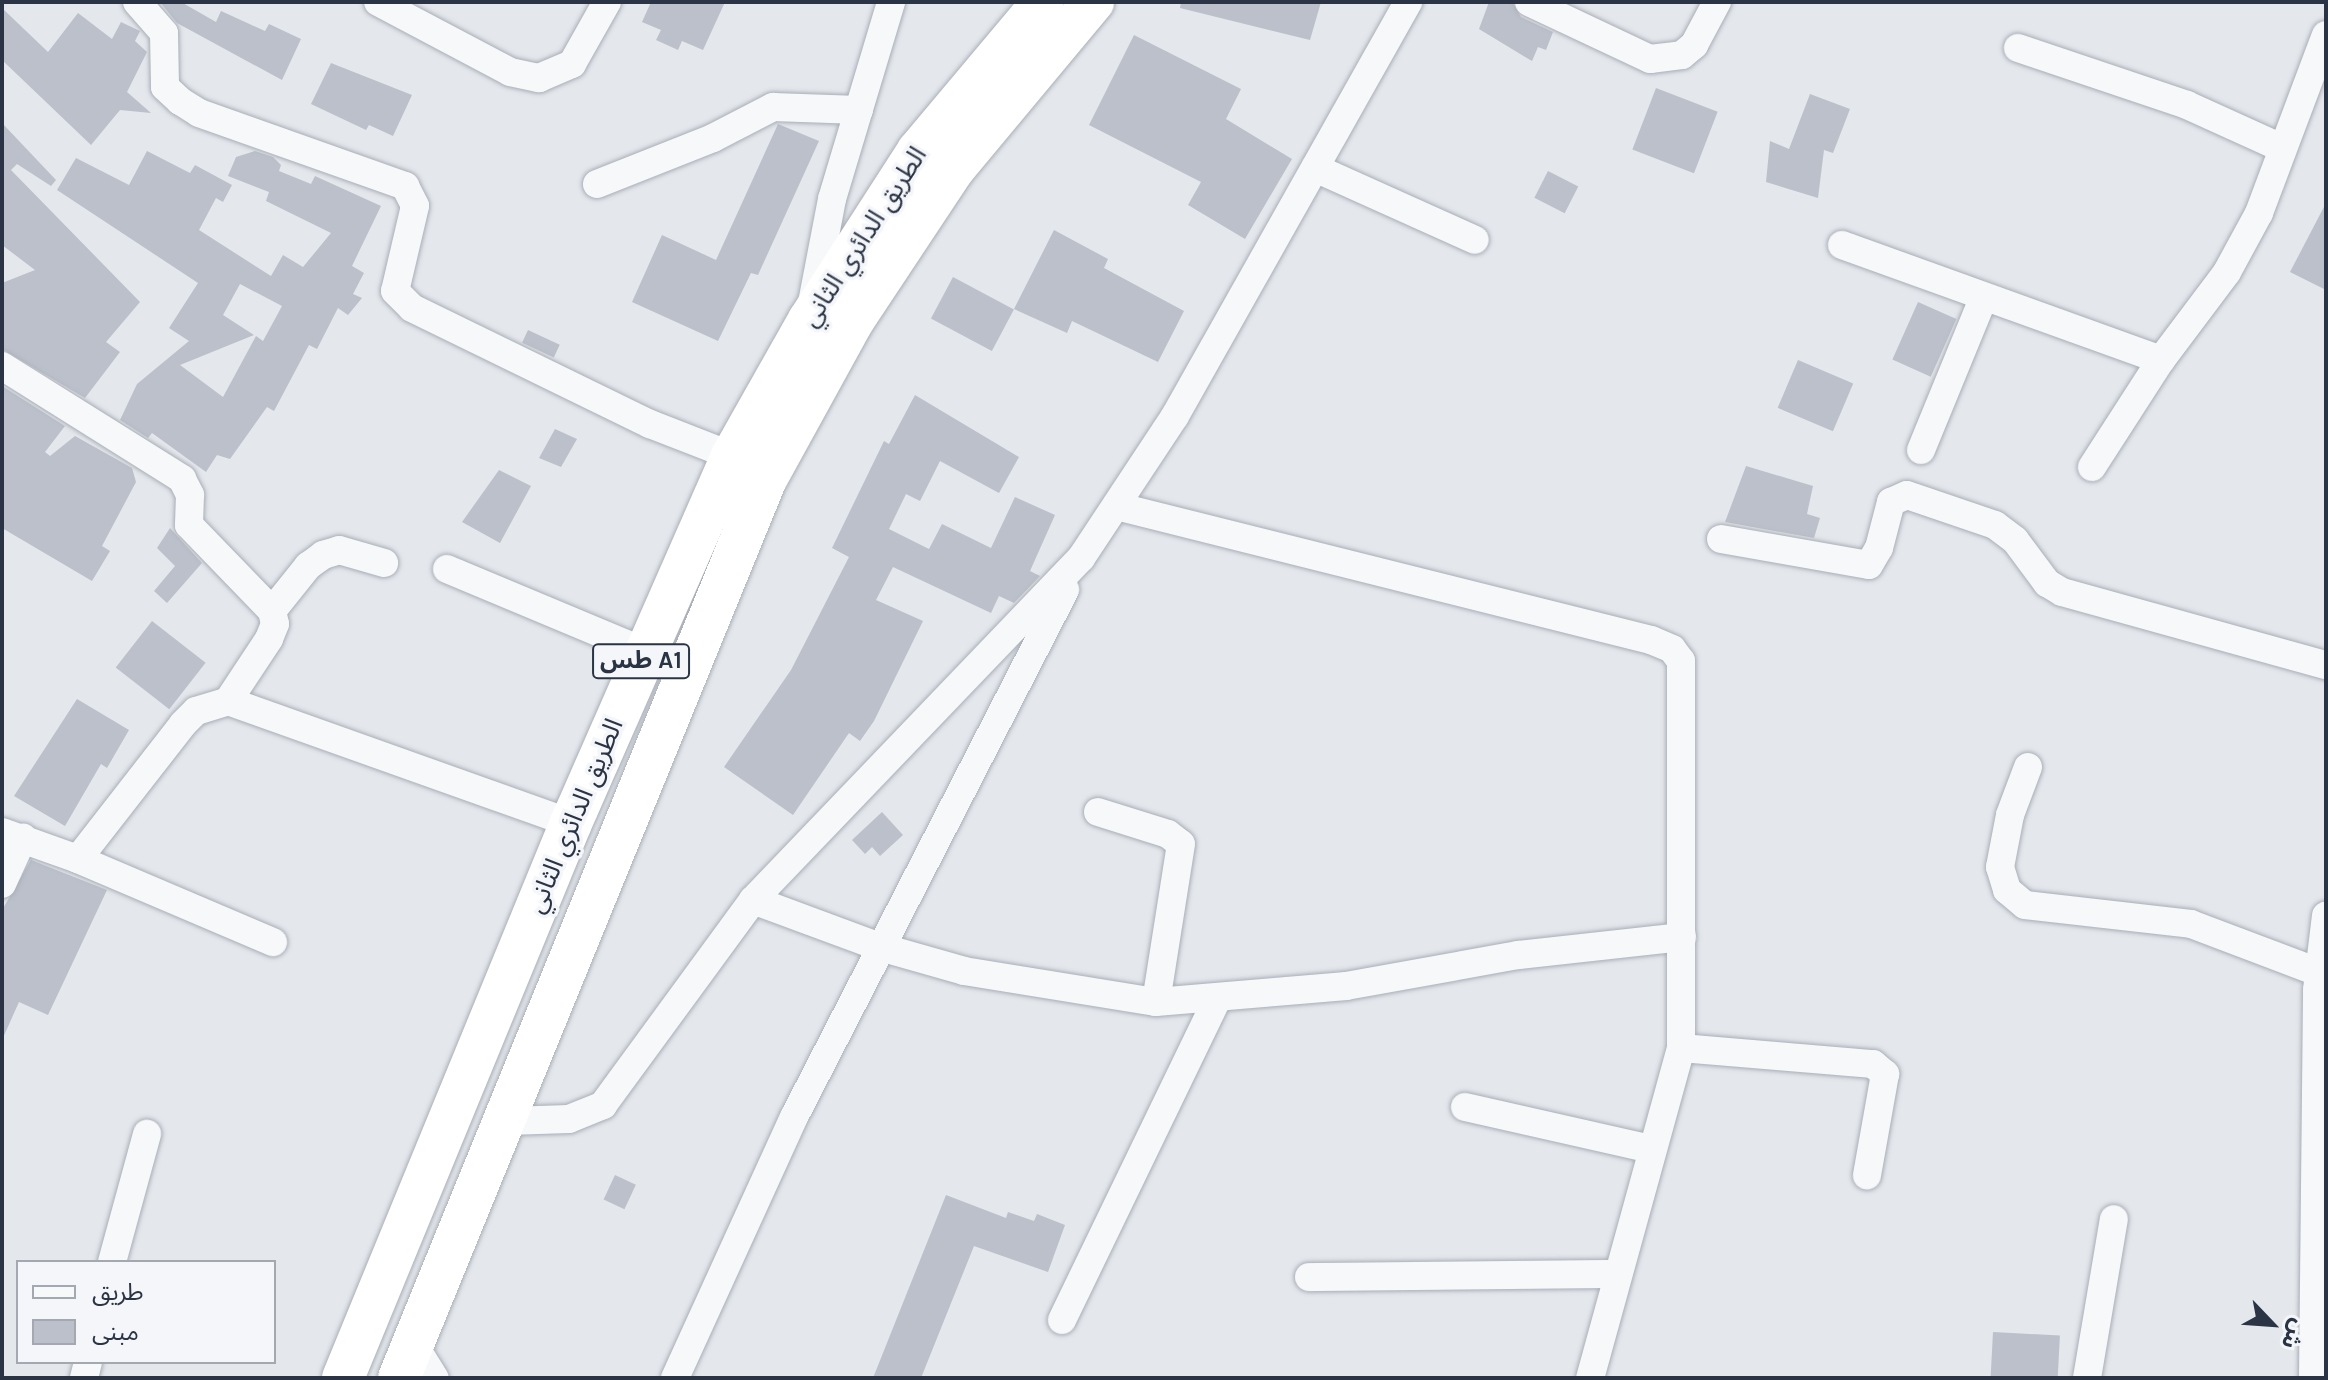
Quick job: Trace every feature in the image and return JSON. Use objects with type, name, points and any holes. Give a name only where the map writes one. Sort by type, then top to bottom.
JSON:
[{"type":"highway","name":"الطريق الدائري الثاني","points":[[343,1378],[571,823],[732,456],[809,320],[918,151],[1043,2]]},
{"type":"highway","name":"الطريق الدائري الثاني","points":[[416,1367],[508,1121],[765,481],[853,321],[953,170],[1093,2]]},
{"type":"street","points":[[137,2],[164,33],[165,87],[180,101],[199,113],[405,186],[415,206],[395,291],[412,308],[650,424],[732,456]]},
{"type":"street","points":[[378,2],[510,72],[539,78],[572,64],[607,2]]},
{"type":"street","points":[[809,320],[832,199],[891,2]]},
{"type":"street","points":[[675,1378],[794,1117],[1081,558],[1175,416],[1408,2]]},
{"type":"street","points":[[1529,2],[1650,59],[1682,55],[1694,45],[1717,2]]},
{"type":"street","points":[[2092,467],[2161,360],[2227,272],[2259,213],[2326,35]]},
{"type":"street","points":[[2018,48],[2187,105],[2282,148]]},
{"type":"street","points":[[597,184],[713,138],[773,107],[859,110]]},
{"type":"street","points":[[1315,168],[1475,240]]},
{"type":"street","points":[[1842,245],[1983,299],[2161,360]]},
{"type":"street","points":[[1921,450],[1983,299]]},
{"type":"street","points":[[2,366],[182,479],[190,495],[189,525],[272,611],[275,624],[269,639],[228,701]]},
{"type":"street","points":[[1721,539],[1869,565],[1879,548],[1891,502],[1907,495],[1995,525],[2015,540],[2047,583],[2062,592],[2326,665]]},
{"type":"street","points":[[1116,506],[1672,649],[1681,661],[1684,683],[1679,771],[1681,1048],[1616,1274],[1590,1378]]},
{"type":"street","points":[[272,611],[308,566],[323,555],[339,550],[384,563]]},
{"type":"street","points":[[508,1121],[569,1119],[603,1105],[753,900],[1081,558]]},
{"type":"street","points":[[447,569],[645,652]]},
{"type":"street","points":[[78,859],[183,724],[196,711],[228,701],[571,823]]},
{"type":"street","points":[[2028,767],[2000,867],[2007,890],[2025,905],[2191,924],[2321,984]]},
{"type":"street","points":[[1098,812],[1168,834],[1181,844],[1156,1002]]},
{"type":"street","points":[[2,884],[12,835],[78,859],[273,942]]},
{"type":"street","points":[[753,900],[880,947],[964,971],[1156,1002],[1346,986],[1519,955],[1682,937]]},
{"type":"street","points":[[2313,1378],[2321,984],[2326,916]]},
{"type":"street","points":[[1062,1320],[1217,999]]},
{"type":"street","points":[[1681,1048],[1873,1064],[1885,1074],[1867,1175]]},
{"type":"street","points":[[1465,1107],[1652,1149]]},
{"type":"street","points":[[113,1260],[147,1134]]},
{"type":"street","points":[[2087,1378],[2114,1219]]},
{"type":"street","points":[[1309,1277],[1616,1274]]},
{"type":"building","points":[[160,2],[181,2],[216,22],[221,11],[265,31],[269,24],[301,39],[282,80],[177,23]]},
{"type":"building","points":[[651,2],[725,2],[703,50],[682,41],[678,50],[656,40],[661,30],[642,22]]},
{"type":"building","points":[[1181,2],[1321,2],[1310,40],[1180,8]]},
{"type":"building","points":[[1489,2],[1512,2],[1521,17],[1553,32],[1546,50],[1538,47],[1532,61],[1479,29]]},
{"type":"building","points":[[2,8],[48,52],[78,13],[112,39],[121,22],[140,31],[135,41],[147,52],[127,92],[151,113],[120,110],[91,145],[2,60]]},
{"type":"building","points":[[1134,35],[1241,89],[1226,119],[1292,159],[1245,239],[1188,205],[1201,182],[1089,125]]},
{"type":"building","points":[[331,63],[412,95],[393,136],[369,125],[366,130],[311,104]]},
{"type":"building","points":[[1656,88],[1718,112],[1694,173],[1632,150]]},
{"type":"building","points":[[1810,94],[1850,109],[1833,153],[1824,150],[1818,198],[1766,182],[1770,141],[1789,149]]},
{"type":"building","points":[[2,123],[56,180],[51,186],[17,164],[11,170],[140,302],[106,342],[120,352],[85,398],[2,349],[2,283],[35,270],[2,245]]},
{"type":"building","points":[[778,124],[819,141],[758,275],[751,273],[718,341],[632,302],[662,235],[716,260]]},
{"type":"building","points":[[147,151],[190,173],[195,165],[232,185],[223,202],[216,198],[199,230],[271,276],[283,255],[303,267],[331,233],[266,201],[269,192],[228,176],[236,157],[255,151],[273,157],[281,165],[279,171],[311,184],[315,176],[381,206],[352,266],[364,273],[353,294],[362,298],[348,315],[338,308],[317,349],[309,345],[274,411],[267,407],[230,459],[217,455],[206,472],[152,433],[148,438],[120,420],[137,384],[189,341],[169,328],[198,283],[57,190],[76,158],[129,185]],"holes":[[[240,284],[282,306],[263,341],[256,336],[223,397],[180,365],[254,335],[223,315]]]},
{"type":"building","points":[[1548,171],[1578,186],[1565,213],[1534,198]]},
{"type":"building","points":[[2326,203],[2326,290],[2290,272]]},
{"type":"building","points":[[1054,230],[1108,259],[1104,268],[1184,311],[1158,362],[1072,321],[1067,333],[1014,309]]},
{"type":"building","points":[[953,277],[1014,309],[992,351],[931,318]]},
{"type":"building","points":[[1918,302],[1956,319],[1931,377],[1892,360]]},
{"type":"building","points":[[528,330],[560,345],[554,357],[522,343]]},
{"type":"building","points":[[1798,360],[1853,383],[1833,431],[1778,408]]},
{"type":"building","points":[[2,386],[65,426],[45,452],[50,456],[75,436],[132,468],[136,482],[102,546],[110,551],[92,581],[2,528]]},
{"type":"building","points":[[915,395],[1019,457],[999,493],[940,461],[920,501],[906,494],[889,529],[929,549],[942,524],[991,548],[1015,497],[1055,515],[1030,571],[1040,576],[1014,603],[999,596],[991,613],[893,567],[876,600],[923,621],[874,721],[860,741],[849,733],[793,815],[724,767],[791,670],[849,557],[832,548],[884,441],[889,444]]},
{"type":"building","points":[[555,429],[577,439],[561,467],[539,458]]},
{"type":"building","points":[[1746,466],[1813,486],[1807,514],[1820,518],[1814,538],[1725,522]]},
{"type":"building","points":[[499,470],[531,486],[500,543],[462,522]]},
{"type":"building","points":[[170,528],[202,563],[167,603],[154,591],[175,566],[157,548]]},
{"type":"building","points":[[152,621],[206,663],[169,709],[116,667]]},
{"type":"building","points":[[77,699],[129,730],[107,768],[101,764],[65,826],[14,796]]},
{"type":"building","points":[[882,812],[903,835],[880,856],[872,847],[865,854],[852,840]]},
{"type":"building","points":[[31,860],[107,890],[48,1015],[19,1002],[2,1040],[2,910]]},
{"type":"building","points":[[615,1175],[636,1185],[624,1209],[604,1199]]},
{"type":"building","points":[[946,1195],[1006,1218],[1008,1212],[1034,1221],[1037,1214],[1065,1225],[1048,1272],[974,1246],[921,1378],[873,1378]]},
{"type":"building","points":[[1993,1332],[2060,1336],[2058,1378],[1991,1376]]}]
